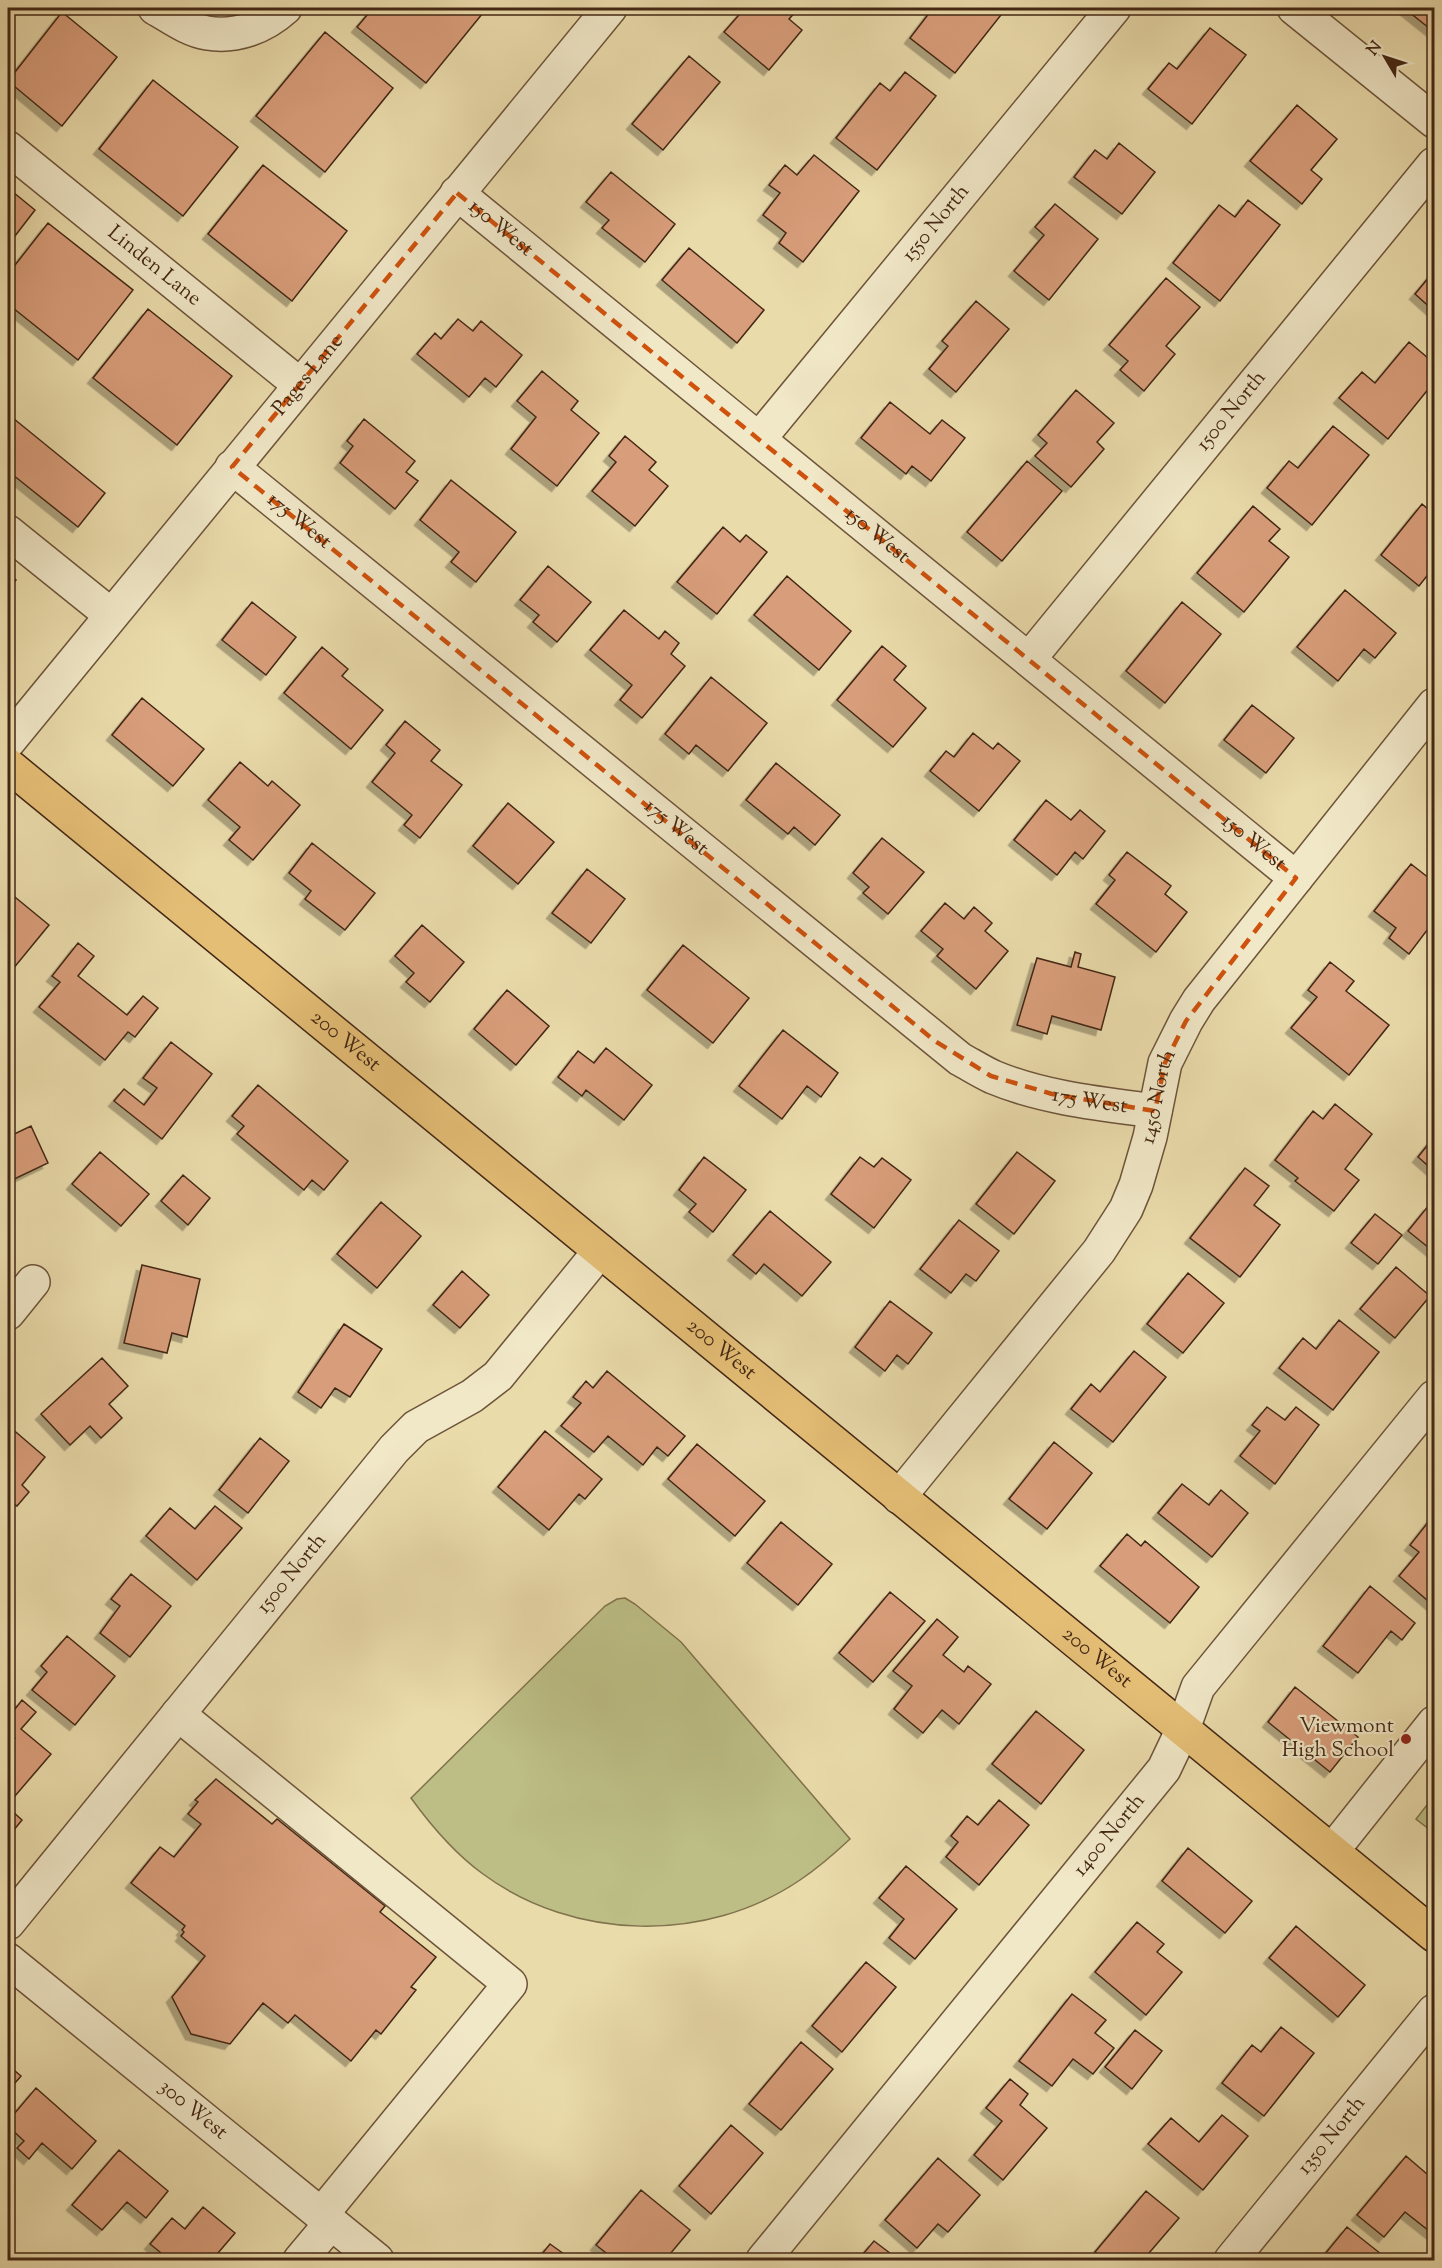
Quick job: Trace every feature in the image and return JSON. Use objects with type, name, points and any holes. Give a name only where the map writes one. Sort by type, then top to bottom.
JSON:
[{"type":"main road","name":"200 West","points":[[8,765],[1434,1935]]},
{"type":"street","points":[[155,8],[189,27],[207,33],[246,31],[264,25],[285,8]]},
{"type":"street","name":"Pages Lane","points":[[8,742],[610,8]]},
{"type":"street","name":"1550 North","points":[[759,439],[1114,8]]},
{"type":"street","points":[[1294,8],[1434,121]]},
{"type":"street","name":"Linden Lane","points":[[8,148],[300,385]]},
{"type":"street","name":"1500 North","points":[[1029,659],[1434,164]]},
{"type":"street","name":"150 West","points":[[457,193],[1296,878]]},
{"type":"street","name":"175 West","points":[[232,467],[960,1059],[991,1076],[1021,1087],[1097,1103],[1155,1111]]},
{"type":"street","points":[[8,532],[111,615]]},
{"type":"street","name":"1450 North","points":[[899,1497],[1113,1230],[1126,1209],[1136,1185],[1165,1063],[1199,1000],[1434,705]]},
{"type":"street","name":"1500 North","points":[[8,1923],[394,1449],[416,1427],[472,1396],[498,1376],[600,1251]]},
{"type":"street","points":[[8,1313],[33,1282]]},
{"type":"street","name":"1400 North","points":[[763,2260],[1164,1769],[1183,1730],[1198,1686],[1434,1397]]},
{"type":"street","points":[[178,1714],[510,1984],[326,2219],[300,2260]]},
{"type":"street","points":[[1332,1851],[1434,1723]]},
{"type":"street","name":"300 West","points":[[8,1960],[377,2260]]},
{"type":"street","name":"1350 North","points":[[1230,2260],[1434,2011]]},
{"type":"highlighted area","points":[[457,193],[1296,878],[1186,1021],[1165,1063],[1155,1111],[1052,1094],[991,1076],[935,1041],[232,467]]},
{"type":"green space","points":[[625,1598],[681,1642],[850,1839],[800,1880],[763,1901],[724,1915],[682,1924],[640,1926],[599,1922],[558,1912],[519,1896],[472,1866],[444,1839],[411,1798],[605,1606],[617,1599]]},
{"type":"green space","points":[[1434,1796],[1434,1833],[1416,1819]]},
{"type":"building","points":[[373,8],[487,8],[426,83],[357,27]]},
{"type":"building","points":[[745,8],[799,8],[789,19],[802,30],[769,70],[724,32]]},
{"type":"building","points":[[933,8],[991,8],[1001,15],[955,73],[910,38]]},
{"type":"building","points":[[1404,8],[1434,8],[1434,32]]},
{"type":"building","points":[[62,12],[117,57],[62,126],[8,81]]},
{"type":"building","points":[[1210,28],[1246,55],[1192,124],[1148,89],[1169,63],[1177,69]]},
{"type":"building","points":[[325,32],[393,88],[325,172],[256,116]]},
{"type":"building","points":[[689,56],[720,82],[663,150],[632,124]]},
{"type":"building","points":[[905,72],[936,96],[877,170],[836,138],[880,83],[890,91]]},
{"type":"building","points":[[153,80],[238,147],[183,216],[99,149]]},
{"type":"building","points":[[1297,105],[1337,139],[1311,170],[1322,179],[1302,204],[1250,161]]},
{"type":"building","points":[[1119,143],[1155,172],[1122,214],[1074,177],[1095,150],[1107,159]]},
{"type":"building","points":[[814,155],[859,191],[803,262],[779,243],[786,233],[763,215],[780,193],[769,185],[785,165],[797,175]]},
{"type":"building","points":[[263,165],[347,231],[292,301],[208,234]]},
{"type":"building","points":[[611,172],[675,224],[645,262],[602,228],[609,220],[586,202]]},
{"type":"building","points":[[8,188],[35,210],[8,245]]},
{"type":"building","points":[[1248,200],[1280,225],[1220,301],[1173,263],[1219,205],[1235,217]]},
{"type":"building","points":[[1055,204],[1098,239],[1049,300],[1014,271],[1044,235],[1035,227]]},
{"type":"building","points":[[48,223],[133,290],[78,360],[8,304],[8,274]]},
{"type":"building","points":[[689,248],[764,310],[737,343],[662,280]]},
{"type":"building","points":[[1434,271],[1434,311],[1415,294]]},
{"type":"building","points":[[1166,278],[1200,307],[1166,346],[1175,354],[1144,391],[1120,370],[1128,361],[1109,345]]},
{"type":"building","points":[[976,301],[1009,329],[956,392],[929,369],[948,346],[942,341]]},
{"type":"building","points":[[148,309],[232,376],[177,445],[93,378]]},
{"type":"building","points":[[458,319],[473,331],[481,321],[522,355],[496,387],[485,378],[469,397],[417,354],[435,333],[441,339]]},
{"type":"building","points":[[1409,342],[1434,363],[1434,382],[1388,439],[1339,398],[1362,372],[1375,383]]},
{"type":"building","points":[[542,371],[578,401],[571,410],[599,433],[557,486],[511,449],[536,417],[517,401]]},
{"type":"building","points":[[1076,390],[1114,423],[1097,442],[1104,449],[1071,487],[1035,456],[1047,443],[1038,435]]},
{"type":"building","points":[[890,402],[930,434],[942,420],[965,438],[931,481],[912,466],[906,474],[861,438]]},
{"type":"building","points":[[8,414],[105,493],[78,527],[8,471]]},
{"type":"building","points":[[364,419],[415,461],[406,472],[418,481],[395,509],[340,463],[353,446],[347,441]]},
{"type":"building","points":[[1333,426],[1369,455],[1312,525],[1267,488],[1289,461],[1298,468]]},
{"type":"building","points":[[625,436],[656,462],[649,470],[668,486],[635,526],[592,491],[616,462],[609,456]]},
{"type":"building","points":[[1027,461],[1062,491],[1002,561],[967,532]]},
{"type":"building","points":[[451,480],[516,532],[476,582],[451,562],[459,552],[420,520]]},
{"type":"building","points":[[1422,504],[1434,514],[1434,567],[1419,586],[1381,555]]},
{"type":"building","points":[[1253,506],[1280,529],[1269,541],[1289,557],[1244,612],[1197,573]]},
{"type":"building","points":[[723,527],[740,542],[746,535],[767,552],[717,614],[677,582]]},
{"type":"building","points":[[548,566],[591,602],[557,642],[533,622],[539,615],[520,600]]},
{"type":"building","points":[[8,574],[16,580],[8,591]]},
{"type":"building","points":[[787,576],[851,631],[819,670],[754,615]]},
{"type":"building","points":[[1345,590],[1396,633],[1375,658],[1364,649],[1338,681],[1297,647]]},
{"type":"building","points":[[252,602],[296,637],[266,675],[222,640]]},
{"type":"building","points":[[1182,602],[1221,634],[1165,703],[1126,671]]},
{"type":"building","points":[[624,610],[659,639],[665,631],[679,643],[671,654],[685,666],[642,718],[620,700],[632,685],[590,650]]},
{"type":"building","points":[[882,646],[906,666],[894,680],[926,708],[893,747],[837,700]]},
{"type":"building","points":[[322,647],[348,669],[342,676],[383,710],[351,749],[284,693]]},
{"type":"building","points":[[711,677],[767,723],[728,771],[696,745],[689,754],[665,734]]},
{"type":"building","points":[[142,698],[204,749],[173,786],[112,735]]},
{"type":"building","points":[[1252,705],[1294,738],[1266,773],[1224,740]]},
{"type":"building","points":[[405,721],[440,750],[431,761],[462,785],[420,838],[404,825],[412,815],[372,782],[395,753],[386,745]]},
{"type":"building","points":[[973,733],[993,749],[998,743],[1020,761],[979,811],[930,771],[946,751],[954,757]]},
{"type":"building","points":[[240,762],[268,786],[272,781],[300,805],[253,860],[229,840],[240,827],[208,800]]},
{"type":"building","points":[[776,763],[840,815],[815,845],[794,827],[788,834],[746,800]]},
{"type":"building","points":[[1046,800],[1071,820],[1080,810],[1105,831],[1083,859],[1075,852],[1057,875],[1014,840]]},
{"type":"building","points":[[508,803],[554,842],[518,884],[473,846]]},
{"type":"building","points":[[882,838],[924,872],[888,914],[863,893],[869,887],[853,873]]},
{"type":"building","points":[[312,843],[375,893],[345,930],[305,899],[311,891],[289,873]]},
{"type":"building","points":[[1127,852],[1171,886],[1165,894],[1187,912],[1156,952],[1096,904],[1115,880],[1109,875]]},
{"type":"building","points":[[1411,864],[1434,882],[1434,921],[1409,954],[1389,938],[1396,928],[1374,911]]},
{"type":"building","points":[[587,869],[625,899],[591,943],[552,913]]},
{"type":"building","points":[[10,893],[49,925],[8,975],[8,896]]},
{"type":"building","points":[[945,903],[964,919],[974,907],[992,923],[985,931],[1008,951],[976,989],[937,956],[943,949],[921,931]]},
{"type":"building","points":[[422,925],[464,962],[430,1002],[406,982],[414,973],[395,956]]},
{"type":"building","points":[[78,943],[94,956],[78,976],[127,1015],[143,996],[158,1008],[135,1037],[128,1032],[105,1060],[39,1007],[60,982],[52,976]]},
{"type":"building","points":[[683,945],[749,998],[713,1043],[647,990]]},
{"type":"building","points":[[1075,952],[1081,954],[1078,967],[1115,977],[1101,1030],[1052,1016],[1047,1034],[1017,1025],[1037,958],[1071,967]]},
{"type":"building","points":[[1330,962],[1354,981],[1346,991],[1389,1025],[1349,1075],[1291,1028],[1317,997],[1308,990]]},
{"type":"building","points":[[507,990],[549,1026],[516,1065],[474,1029]]},
{"type":"building","points":[[783,1030],[838,1073],[821,1097],[807,1086],[782,1119],[739,1086]]},
{"type":"building","points":[[171,1042],[212,1074],[162,1139],[114,1101],[124,1089],[144,1105],[157,1088],[143,1078]]},
{"type":"building","points":[[606,1048],[652,1085],[624,1120],[586,1090],[582,1096],[558,1077],[578,1051],[594,1063]]},
{"type":"building","points":[[258,1085],[348,1161],[324,1190],[312,1180],[304,1190],[237,1134],[244,1126],[232,1116]]},
{"type":"building","points":[[1335,1104],[1372,1134],[1345,1169],[1359,1180],[1334,1211],[1295,1181],[1298,1178],[1275,1160],[1313,1111],[1323,1119]]},
{"type":"building","points":[[31,1126],[48,1163],[8,1182],[8,1137]]},
{"type":"building","points":[[1434,1137],[1434,1171],[1418,1157]]},
{"type":"building","points":[[100,1152],[149,1194],[121,1226],[72,1184]]},
{"type":"building","points":[[1017,1152],[1055,1181],[1014,1234],[976,1204]]},
{"type":"building","points":[[704,1157],[746,1190],[713,1232],[689,1212],[696,1204],[679,1190]]},
{"type":"building","points":[[860,1157],[874,1167],[882,1158],[911,1180],[874,1228],[831,1194]]},
{"type":"building","points":[[1245,1168],[1269,1186],[1254,1205],[1280,1225],[1240,1277],[1190,1238]]},
{"type":"building","points":[[183,1175],[210,1198],[188,1225],[161,1201]]},
{"type":"building","points":[[381,1202],[421,1236],[377,1288],[337,1254]]},
{"type":"building","points":[[1429,1205],[1434,1210],[1434,1252],[1408,1231]]},
{"type":"building","points":[[770,1211],[831,1262],[802,1296],[764,1264],[756,1274],[733,1255]]},
{"type":"building","points":[[1375,1214],[1402,1235],[1378,1264],[1351,1243]]},
{"type":"building","points":[[959,1220],[999,1251],[976,1281],[966,1274],[951,1293],[920,1269]]},
{"type":"building","points":[[142,1265],[200,1279],[187,1337],[172,1333],[167,1353],[124,1343]]},
{"type":"building","points":[[1396,1267],[1430,1296],[1395,1338],[1360,1309]]},
{"type":"building","points":[[462,1271],[489,1295],[460,1328],[433,1305]]},
{"type":"building","points":[[1188,1273],[1224,1303],[1183,1353],[1147,1324]]},
{"type":"building","points":[[890,1301],[932,1333],[908,1364],[897,1355],[885,1371],[855,1347]]},
{"type":"building","points":[[1339,1320],[1379,1352],[1333,1410],[1279,1368],[1303,1338],[1316,1349]]},
{"type":"building","points":[[344,1324],[382,1349],[350,1397],[335,1388],[321,1408],[298,1392]]},
{"type":"building","points":[[1134,1351],[1166,1377],[1113,1442],[1071,1409],[1091,1384],[1100,1392]]},
{"type":"building","points":[[102,1358],[128,1386],[109,1404],[122,1418],[101,1438],[90,1426],[70,1445],[41,1414]]},
{"type":"building","points":[[607,1371],[685,1436],[668,1456],[657,1447],[643,1465],[608,1436],[594,1452],[561,1426],[581,1403],[573,1397],[586,1381],[593,1388]]},
{"type":"building","points":[[1267,1407],[1285,1420],[1296,1407],[1319,1425],[1275,1484],[1240,1456],[1260,1431],[1252,1425]]},
{"type":"building","points":[[10,1427],[45,1457],[22,1485],[29,1492],[17,1506],[8,1499],[8,1430]]},
{"type":"building","points":[[545,1431],[602,1479],[585,1499],[579,1494],[549,1530],[498,1487]]},
{"type":"building","points":[[260,1438],[289,1461],[248,1513],[219,1490]]},
{"type":"building","points":[[1054,1442],[1092,1473],[1047,1529],[1009,1499]]},
{"type":"building","points":[[697,1444],[765,1501],[735,1536],[668,1479]]},
{"type":"building","points":[[1182,1484],[1209,1505],[1221,1490],[1248,1513],[1212,1557],[1158,1513]]},
{"type":"building","points":[[215,1506],[242,1528],[197,1580],[146,1536],[170,1508],[195,1529]]},
{"type":"building","points":[[1433,1516],[1434,1606],[1399,1576],[1419,1552],[1410,1545]]},
{"type":"building","points":[[781,1522],[832,1564],[798,1605],[747,1563]]},
{"type":"building","points":[[1127,1534],[1141,1546],[1145,1541],[1199,1587],[1170,1623],[1100,1566]]},
{"type":"building","points":[[131,1574],[171,1606],[130,1657],[100,1633],[120,1606],[111,1599]]},
{"type":"building","points":[[1370,1586],[1415,1623],[1402,1640],[1391,1631],[1358,1673],[1323,1646]]},
{"type":"building","points":[[890,1592],[925,1621],[873,1682],[839,1653]]},
{"type":"building","points":[[937,1619],[958,1637],[943,1655],[964,1672],[968,1666],[991,1684],[959,1724],[942,1710],[923,1733],[894,1709],[912,1686],[893,1671]]},
{"type":"building","points":[[67,1636],[115,1676],[75,1725],[32,1690],[47,1672],[41,1666]]},
{"type":"building","points":[[1295,1687],[1358,1737],[1330,1772],[1268,1722]]},
{"type":"building","points":[[22,1700],[36,1712],[21,1729],[51,1754],[9,1803],[8,1747],[15,1738],[8,1732],[8,1718]]},
{"type":"building","points":[[1036,1711],[1084,1750],[1041,1804],[992,1764]]},
{"type":"building","points":[[216,1779],[272,1824],[277,1819],[385,1906],[380,1912],[436,1957],[411,1987],[416,1990],[381,2034],[376,2030],[351,2061],[295,2015],[288,2023],[263,2003],[230,2044],[191,2034],[172,1997],[205,1956],[181,1936],[185,1926],[131,1883],[160,1847],[174,1857],[201,1824],[188,1814],[198,1802],[195,1800]]},
{"type":"building","points":[[999,1800],[1029,1825],[979,1885],[946,1857],[958,1842],[951,1836],[967,1816],[978,1825]]},
{"type":"building","points":[[11,1810],[22,1820],[8,1837],[8,1814]]},
{"type":"building","points":[[1188,1848],[1252,1901],[1225,1933],[1162,1881]]},
{"type":"building","points":[[906,1866],[957,1909],[915,1959],[889,1938],[904,1919],[879,1898]]},
{"type":"building","points":[[1137,1922],[1164,1944],[1157,1952],[1182,1972],[1146,2015],[1095,1972]]},
{"type":"building","points":[[1296,1926],[1365,1985],[1338,2017],[1269,1958]]},
{"type":"building","points":[[866,1962],[896,1987],[842,2052],[812,2026]]},
{"type":"building","points":[[1072,1994],[1106,2020],[1095,2033],[1114,2048],[1093,2074],[1073,2059],[1052,2086],[1019,2061]]},
{"type":"building","points":[[1281,2027],[1314,2053],[1264,2116],[1222,2083],[1252,2045],[1261,2052]]},
{"type":"building","points":[[1135,2030],[1162,2051],[1132,2089],[1105,2067]]},
{"type":"building","points":[[801,2042],[833,2069],[781,2130],[749,2104]]},
{"type":"building","points":[[8,2065],[21,2076],[8,2091]]},
{"type":"building","points":[[1010,2079],[1028,2094],[1020,2105],[1047,2128],[1003,2180],[974,2155],[1002,2121],[986,2108]]},
{"type":"building","points":[[36,2088],[96,2141],[72,2169],[42,2143],[29,2159],[17,2148],[24,2141],[8,2126],[8,2121]]},
{"type":"building","points":[[1222,2115],[1248,2136],[1203,2190],[1148,2144],[1171,2118],[1199,2142]]},
{"type":"building","points":[[731,2125],[763,2153],[711,2214],[679,2186]]},
{"type":"building","points":[[119,2150],[168,2191],[146,2218],[127,2202],[102,2230],[72,2205]]},
{"type":"building","points":[[1406,2156],[1434,2180],[1434,2232],[1433,2234],[1405,2212],[1384,2237],[1357,2215]]},
{"type":"building","points":[[938,2158],[980,2195],[948,2232],[938,2224],[917,2248],[885,2220]]},
{"type":"building","points":[[641,2190],[690,2230],[665,2260],[615,2260],[596,2245]]},
{"type":"building","points":[[1146,2191],[1179,2218],[1143,2260],[1105,2260],[1095,2252]]},
{"type":"building","points":[[203,2207],[235,2233],[212,2260],[163,2260],[166,2257],[150,2244],[172,2218],[185,2229]]},
{"type":"building","points":[[1347,2227],[1381,2254],[1376,2260],[1320,2260]]},
{"type":"building","points":[[874,2241],[899,2260],[858,2260]]},
{"type":"building","points":[[550,2244],[571,2259],[537,2260]]},
{"type":"place","name":"Viewmont High School","points":[[1406,1739]]}]
